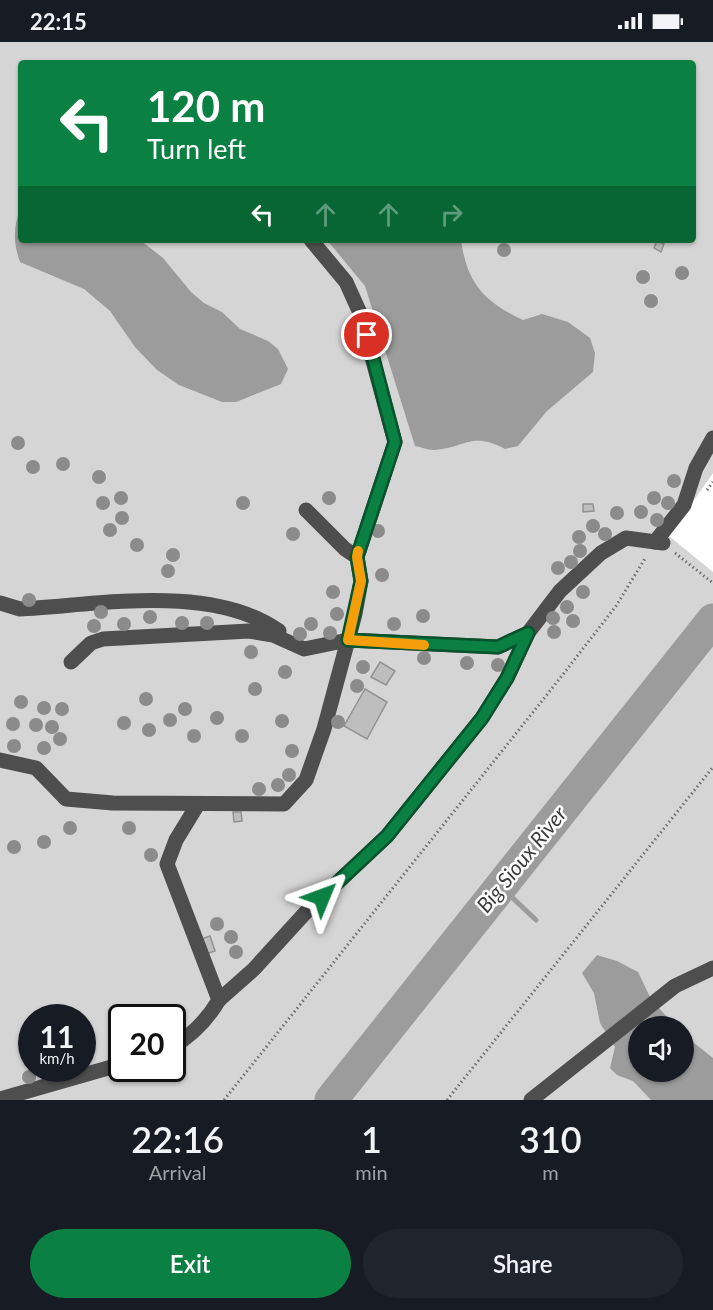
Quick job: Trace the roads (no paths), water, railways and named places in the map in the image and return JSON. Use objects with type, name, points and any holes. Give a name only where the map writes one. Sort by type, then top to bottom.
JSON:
[{"type":"lane","points":[[0,759],[36,768],[66,799],[113,803],[284,804],[306,780],[324,729],[348,640],[361,581],[357,557],[395,442],[360,313],[346,282],[314,243]]},
{"type":"lane","points":[[186,1039],[210,1015],[219,1000],[254,969],[306,912],[387,836],[482,718],[507,678],[528,633],[560,591],[601,554],[626,538],[659,543],[684,505],[696,468],[713,438]]},
{"type":"lane","points":[[306,510],[345,549],[357,557]]},
{"type":"lane","points":[[0,603],[20,609],[178,601],[229,610],[268,623]]},
{"type":"lane","points":[[254,609],[268,623],[304,649]]},
{"type":"lane","points":[[71,662],[91,643],[116,636],[264,632],[304,649],[348,640],[498,647],[528,633]]},
{"type":"lane","points":[[198,804],[176,840],[167,864],[219,1000]]},
{"type":"lane","points":[[531,1100],[609,1040],[656,1000],[691,976],[713,968]]},
{"type":"lane","points":[[0,1099],[108,1068]]},
{"type":"waterway","name":"Big Sioux River","points":[[331,1100],[713,620]]},
{"type":"waterway","points":[[500,886],[536,920]]}]
